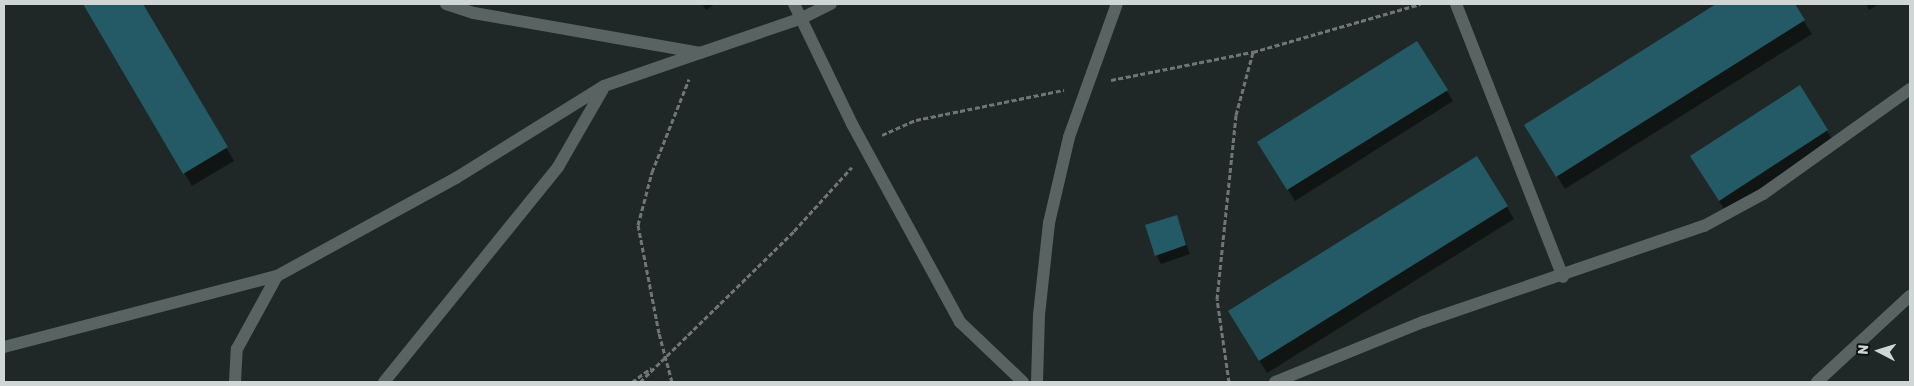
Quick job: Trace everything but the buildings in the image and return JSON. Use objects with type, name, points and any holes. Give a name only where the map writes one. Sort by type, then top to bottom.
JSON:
[{"type":"street","points":[[446,4],[474,13],[700,52]]},
{"type":"street","points":[[794,4],[867,151],[960,322],[1023,382]]},
{"type":"street","points":[[4,347],[277,276],[456,178],[604,86],[802,18],[831,4]]},
{"type":"street","points":[[1037,382],[1039,315],[1048,223],[1069,137],[1086,85],[1117,4]]},
{"type":"street","points":[[1456,4],[1563,276]]},
{"type":"street","points":[[384,382],[558,167],[604,86]]},
{"type":"street","points":[[1275,382],[1423,322],[1563,276],[1712,221],[1763,194],[1910,89]]},
{"type":"street","points":[[235,382],[238,349],[277,276]]},
{"type":"street","points":[[1818,382],[1910,296]]},
{"type":"path","points":[[640,382],[665,355],[794,231],[886,131],[916,120],[1253,52],[1420,4]]},
{"type":"path","points":[[672,382],[638,225],[652,172],[700,52]]},
{"type":"path","points":[[1229,382],[1216,299],[1236,115],[1253,52]]},
{"type":"path","points":[[632,382],[657,363]]}]
